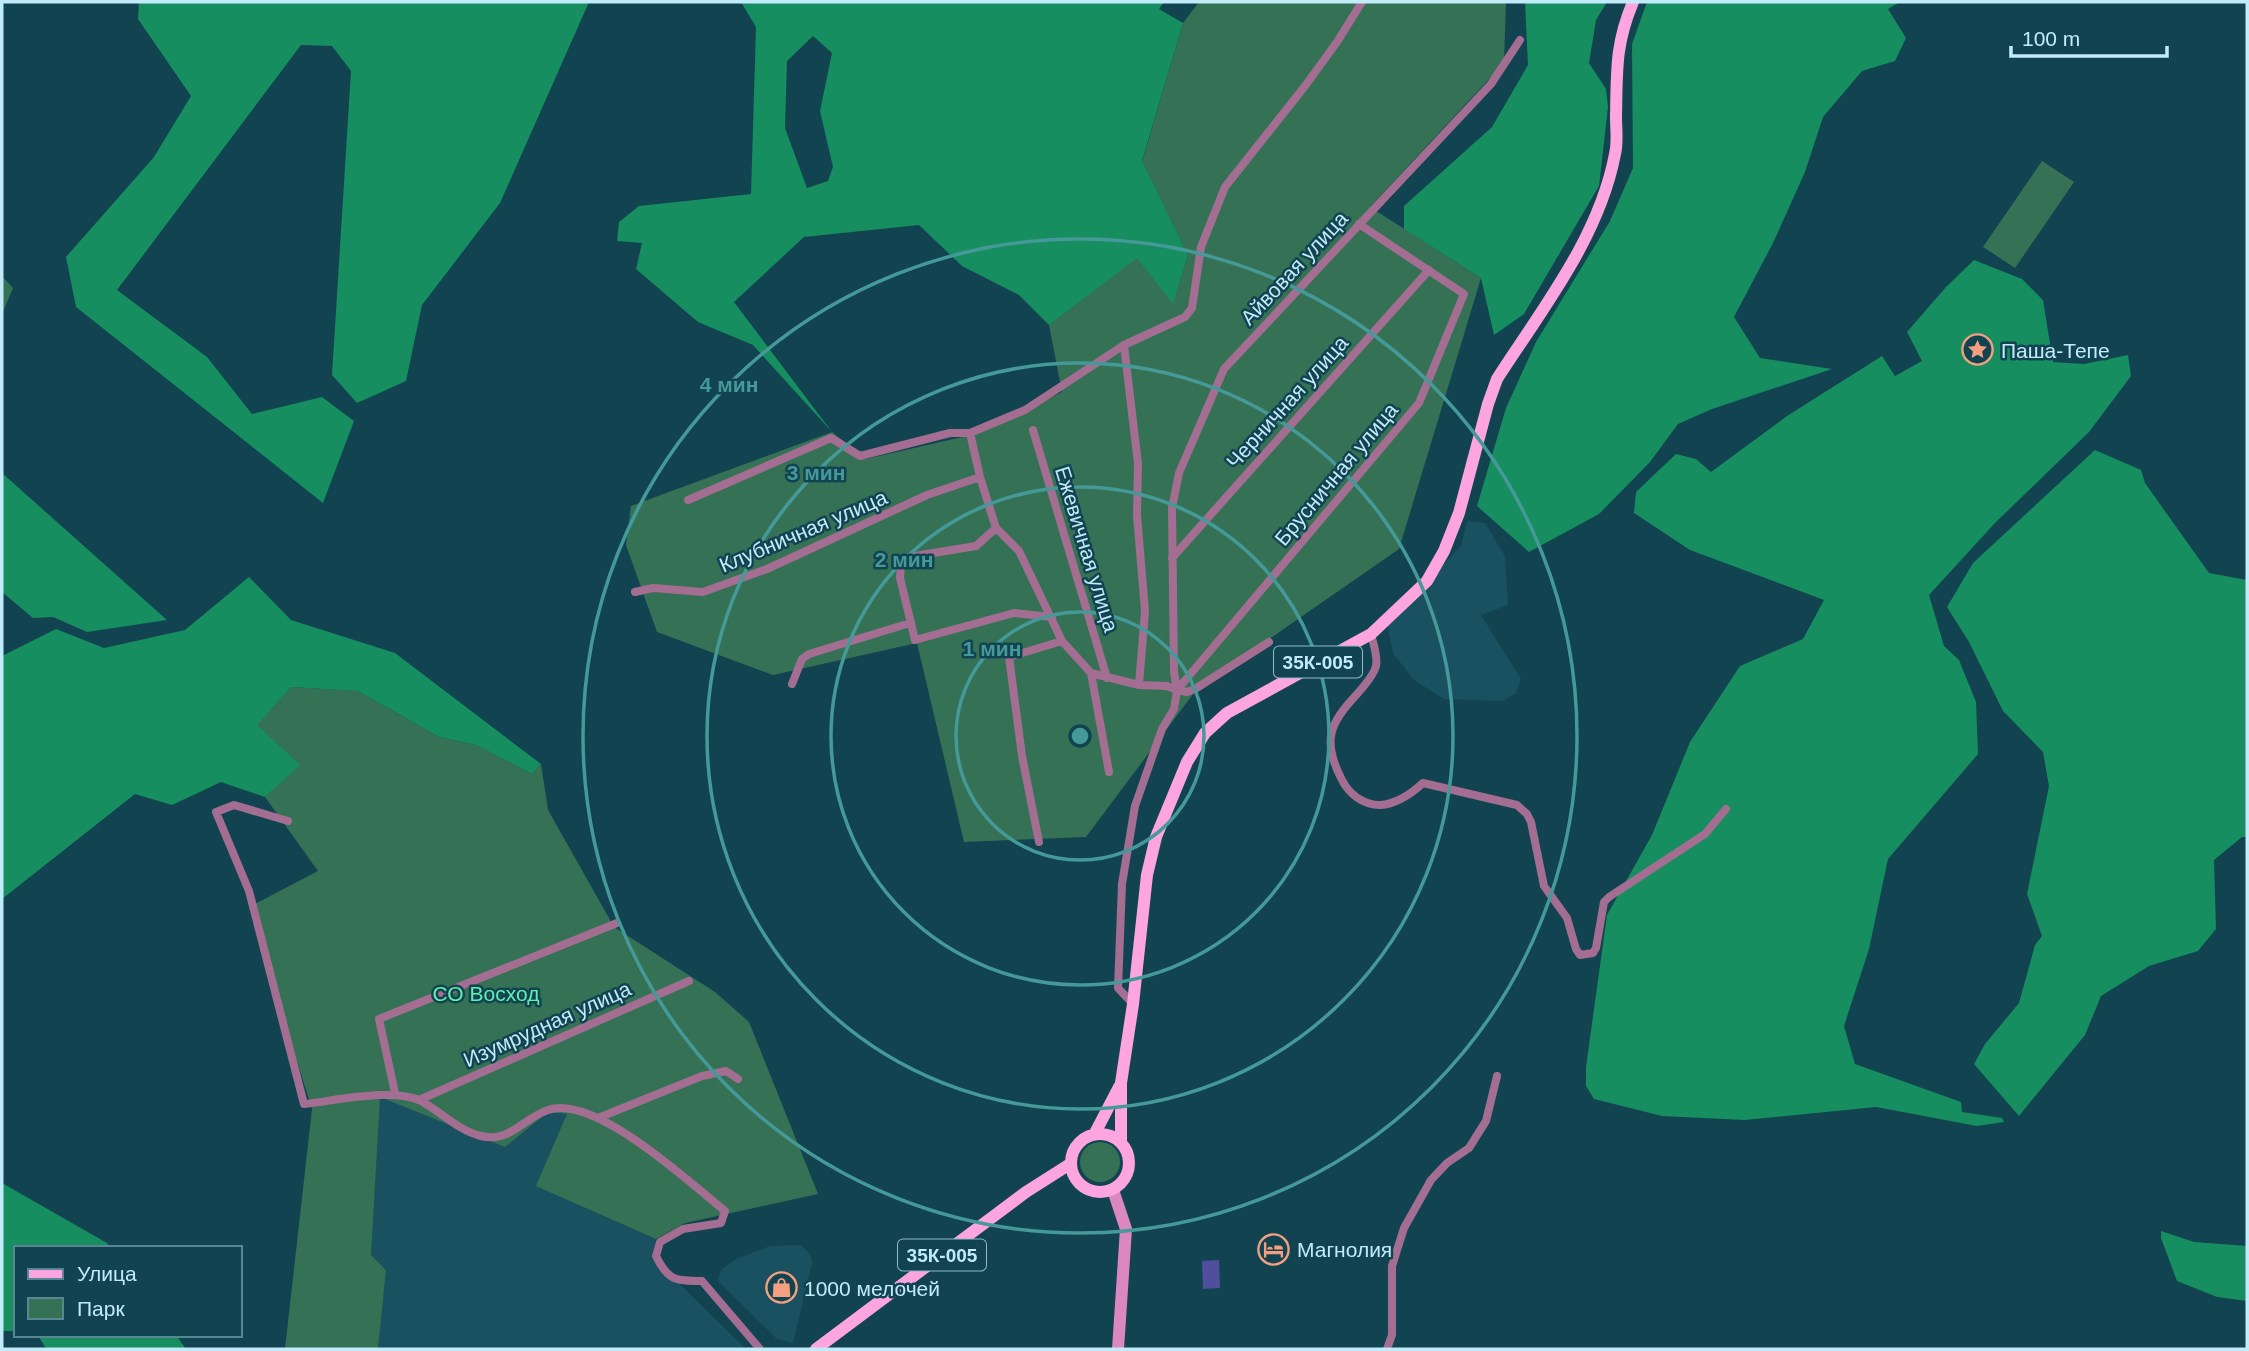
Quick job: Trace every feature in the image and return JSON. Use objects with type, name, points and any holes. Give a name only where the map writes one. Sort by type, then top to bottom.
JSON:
[{"type":"main road","name":"35К-005","points":[[1113,1190],[1127,1177],[1130,1158],[1121,1141],[1121,1083],[1133,1004],[1141,911],[1156,837],[1188,762],[1205,733],[1227,713],[1371,634],[1427,582],[1444,551],[1459,513],[1497,379],[1585,242],[1607,183],[1616,152],[1617,51],[1623,25],[1633,2]]},
{"type":"main road","name":"35К-005","points":[[816,1349],[1026,1192],[1070,1164],[1073,1150],[1082,1139],[1095,1133],[1121,1083]]},
{"type":"main road","points":[[1095,1133],[1109,1134],[1121,1141]]},
{"type":"main road","points":[[1070,1164],[1077,1182],[1093,1192],[1113,1190],[1126,1229],[1118,1349]]},
{"type":"street","points":[[688,500],[831,438],[860,456],[950,433],[970,433],[1025,410],[1124,345],[1185,317],[1192,309],[1201,247],[1225,187],[1305,86],[1362,2]]},
{"type":"street","name":"Айвовая улица","points":[[1177,690],[1174,672],[1172,508],[1179,473],[1224,369],[1491,84],[1520,40]]},
{"type":"street","points":[[1359,225],[1429,270]]},
{"type":"street","name":"Черничная улица","points":[[1172,558],[1429,270]]},
{"type":"street","name":"Брусничная улица","points":[[1177,690],[1419,403],[1464,294],[1429,270]]},
{"type":"street","points":[[1124,345],[1138,464],[1137,515],[1145,611],[1139,685]]},
{"type":"street","name":"Ежевичная улица","points":[[1033,429],[1107,678]]},
{"type":"street","points":[[970,433],[996,528],[1019,551],[1062,641],[1091,673],[1139,685],[1167,686],[1187,692],[1269,642]]},
{"type":"street","name":"Клубничная улица","points":[[635,592],[653,588],[703,592],[767,569],[927,495],[980,477]]},
{"type":"street","points":[[996,528],[976,546],[909,556],[901,564],[900,579],[915,640],[1014,613],[1052,617]]},
{"type":"street","points":[[792,684],[802,659],[809,654],[910,623]]},
{"type":"street","points":[[1371,634],[1376,666],[1364,685],[1337,716],[1329,741],[1337,772],[1348,793],[1380,805],[1408,797],[1423,783],[1517,805],[1527,814],[1540,858],[1544,886],[1567,918],[1580,955],[1593,953],[1596,948],[1604,902],[1705,834],[1726,809]]},
{"type":"street","points":[[1039,842],[1022,756],[1009,657],[1062,641]]},
{"type":"street","points":[[1091,673],[1109,772]]},
{"type":"street","points":[[1133,1004],[1118,988],[1122,884],[1135,806],[1162,729],[1174,709],[1177,690]]},
{"type":"street","points":[[288,821],[234,806],[216,812],[249,891],[304,1104],[395,1093],[419,1100],[451,1123],[479,1135],[499,1138],[549,1109],[568,1110],[598,1118],[630,1135],[725,1211],[721,1223],[683,1229],[660,1242],[656,1256],[663,1271],[678,1281],[702,1281],[760,1349]]},
{"type":"street","points":[[395,1093],[379,1018],[617,923]]},
{"type":"street","name":"Изумрудная улица","points":[[419,1100],[689,981]]},
{"type":"street","points":[[598,1118],[702,1076],[726,1071],[738,1079]]},
{"type":"street","points":[[1387,1349],[1392,1335],[1392,1266],[1404,1228],[1432,1180],[1447,1163],[1469,1148],[1486,1121],[1497,1076]]},
{"type":"shaded area","points":[[1467,521],[1485,523],[1505,556],[1508,605],[1481,615],[1521,679],[1515,694],[1502,701],[1444,699],[1414,680],[1393,653],[1387,623],[1461,546]]},
{"type":"shaded area","points":[[379,1097],[568,1114],[537,1186],[656,1239],[652,1257],[746,1349],[378,1349],[386,1270],[371,1255]]},
{"type":"shaded area","points":[[801,1245],[810,1254],[812,1263],[793,1343],[777,1339],[717,1280],[722,1269],[736,1259],[770,1246]]},
{"type":"shaded area","points":[[1219,1260],[1220,1288],[1203,1289],[1202,1261]]},
{"type":"green space","points":[[139,2],[589,2],[500,203],[422,305],[406,381],[357,403],[332,375],[351,71],[332,46],[301,45],[117,290],[207,357],[252,414],[322,397],[354,421],[323,503],[76,307],[66,257],[154,157],[191,96],[138,19]]},
{"type":"green space","points":[[741,2],[1164,2],[1159,9],[1183,23],[1142,161],[1188,255],[1173,304],[1137,258],[1049,325],[1019,295],[962,266],[919,225],[804,237],[734,302],[832,432],[753,345],[698,322],[636,269],[642,243],[617,241],[619,222],[639,206],[751,194],[756,27]],"holes":[[[813,36],[832,53],[820,111],[833,167],[828,181],[807,188],[785,128],[787,61]]]},
{"type":"green space","points":[[1199,2],[1506,2],[1504,63],[1370,207],[1481,278],[1399,549],[1196,690],[1086,837],[964,842],[917,643],[773,675],[657,632],[626,545],[631,506],[832,432],[866,459],[980,433],[1062,392],[1049,325],[1137,257],[1173,303],[1188,255],[1142,162],[1183,23]]},
{"type":"green space","points":[[1525,2],[1607,2],[1596,20],[1589,63],[1606,89],[1608,107],[1599,186],[1524,314],[1494,335],[1481,278],[1404,229],[1404,206],[1492,127],[1528,65]]},
{"type":"green space","points":[[1647,2],[1900,2],[1888,9],[1906,38],[1895,61],[1862,71],[1823,117],[1805,172],[1773,243],[1734,317],[1760,358],[1832,369],[1712,409],[1678,424],[1650,462],[1599,514],[1529,552],[1477,506],[1506,408],[1536,342],[1610,221],[1633,168],[1632,44]]},
{"type":"green space","points":[[2042,161],[2074,182],[2015,268],[1983,247]]},
{"type":"green space","points":[[1974,260],[2022,279],[2043,300],[2053,362],[2084,364],[2128,355],[2131,376],[2089,432],[1995,523],[1929,595],[1944,646],[1959,660],[1976,702],[1978,754],[1888,859],[1869,949],[1844,1026],[1855,1064],[1961,1102],[1962,1112],[2002,1118],[2004,1122],[1977,1126],[1876,1107],[1745,1120],[1662,1116],[1594,1099],[1586,1086],[1586,1067],[1607,915],[1652,835],[1690,742],[1740,666],[1803,639],[1824,600],[1690,550],[1634,513],[1636,492],[1676,454],[1696,459],[1711,472],[1787,416],[1882,356],[1895,376],[1922,361],[1907,332],[1946,287]]},
{"type":"green space","points":[[2,276],[13,288],[2,314]]},
{"type":"green space","points":[[2095,450],[2141,470],[2145,483],[2209,573],[2247,580],[2247,837],[2242,837],[2214,860],[2216,929],[2198,951],[2149,966],[2101,996],[2085,1035],[2019,1116],[1974,1064],[1985,1044],[2019,1003],[2035,945],[2042,936],[2027,894],[2049,786],[2043,752],[2003,711],[1969,642],[1947,607],[1973,563]]},
{"type":"green space","points":[[2,473],[167,620],[87,632],[53,617],[33,618],[2,592]]},
{"type":"green space","points":[[249,577],[291,620],[395,653],[541,764],[532,774],[476,745],[439,737],[358,691],[291,687],[257,725],[300,765],[265,797],[221,782],[172,805],[135,794],[2,899],[2,656],[56,629],[104,648],[185,630]]},
{"type":"green space","name":"СО Восход","points":[[291,687],[358,691],[439,737],[476,745],[532,774],[541,764],[548,810],[614,927],[715,992],[749,1022],[818,1194],[685,1223],[656,1239],[536,1186],[567,1114],[548,1112],[505,1147],[380,1097],[371,1255],[386,1270],[378,1349],[285,1349],[312,1109],[249,907],[318,871],[265,797],[299,765],[256,725]]},
{"type":"green space","points":[[1100,1142],[1114,1148],[1120,1162],[1114,1176],[1100,1182],[1086,1176],[1080,1162],[1086,1148]]},
{"type":"green space","points":[[2,1183],[109,1246],[14,1246],[14,1331],[2,1331]]},
{"type":"green space","points":[[2161,1231],[2194,1242],[2247,1246],[2247,1301],[2217,1297],[2177,1281],[2161,1238]]},
{"type":"green space","points":[[39,1337],[177,1337],[186,1349],[46,1349]]},
{"type":"place","name":"Паша-Тепе","points":[[1978,350]]},
{"type":"place","name":"Магнолия","points":[[1274,1249]]},
{"type":"place","name":"1000 мелочей","points":[[781,1288]]}]
